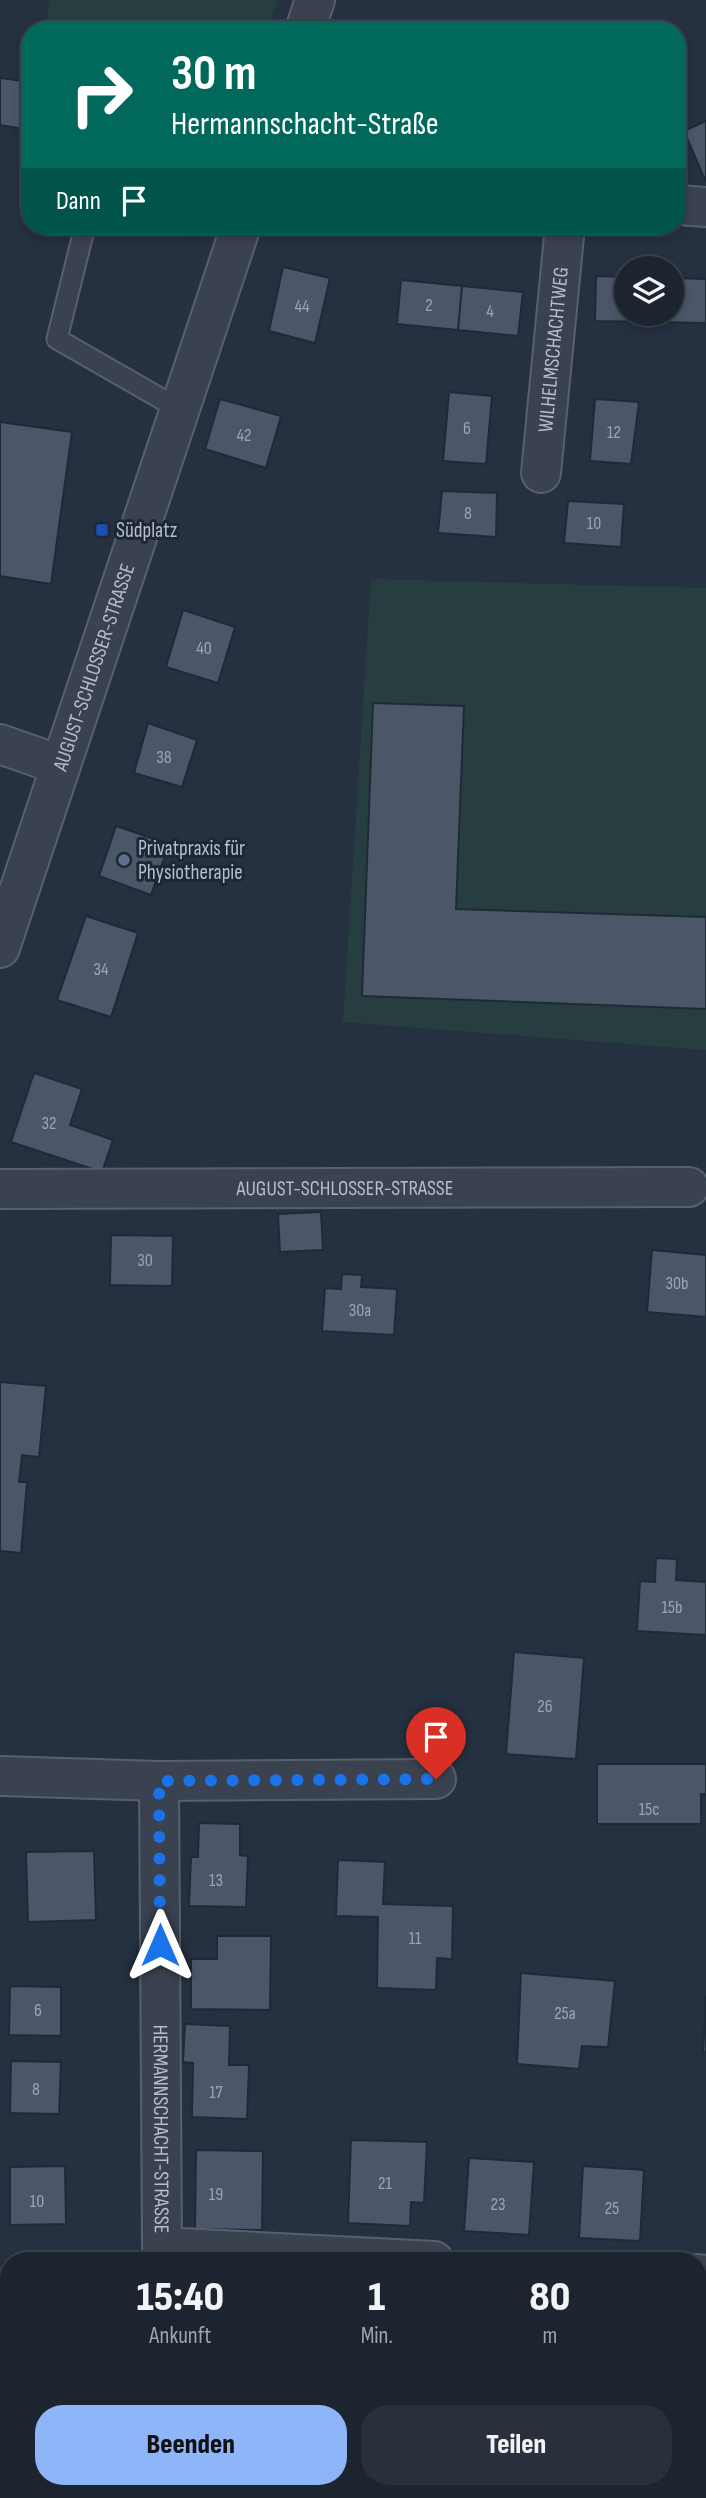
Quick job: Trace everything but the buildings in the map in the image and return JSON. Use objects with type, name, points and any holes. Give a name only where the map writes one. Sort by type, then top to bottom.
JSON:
[{"type":"street","points":[[309,21],[315,0]]},
{"type":"street","points":[[686,206],[706,207]]},
{"type":"street","name":"AUGUST-SCHLOSSER-STRASSE","points":[[0,948],[238,235]]},
{"type":"street","name":"WILHELMSCHACHTWEG","points":[[541,473],[564,235]]},
{"type":"street","points":[[0,744],[60,765]]},
{"type":"street","name":"AUGUST-SCHLOSSER-STRASSE","points":[[0,1189],[689,1187]]},
{"type":"street","points":[[0,1776],[159,1781],[436,1779]]},
{"type":"street","name":"HERMANNSCHACHT-STRASSE","points":[[159,1781],[162,2247],[259,2252]]},
{"type":"lane","points":[[83,235],[57,339],[179,409]]},
{"type":"green space","points":[[49,0],[277,0],[270,21],[47,21]]},
{"type":"green space","points":[[371,579],[706,588],[706,1050],[343,1022]]},
{"type":"place","name":"Südplatz","points":[[102,530]]},
{"type":"place","name":"Privatpraxis für Physiotherapie","points":[[124,860]]},
{"type":"route","points":[[160,1945],[159,1781],[436,1779]]}]
